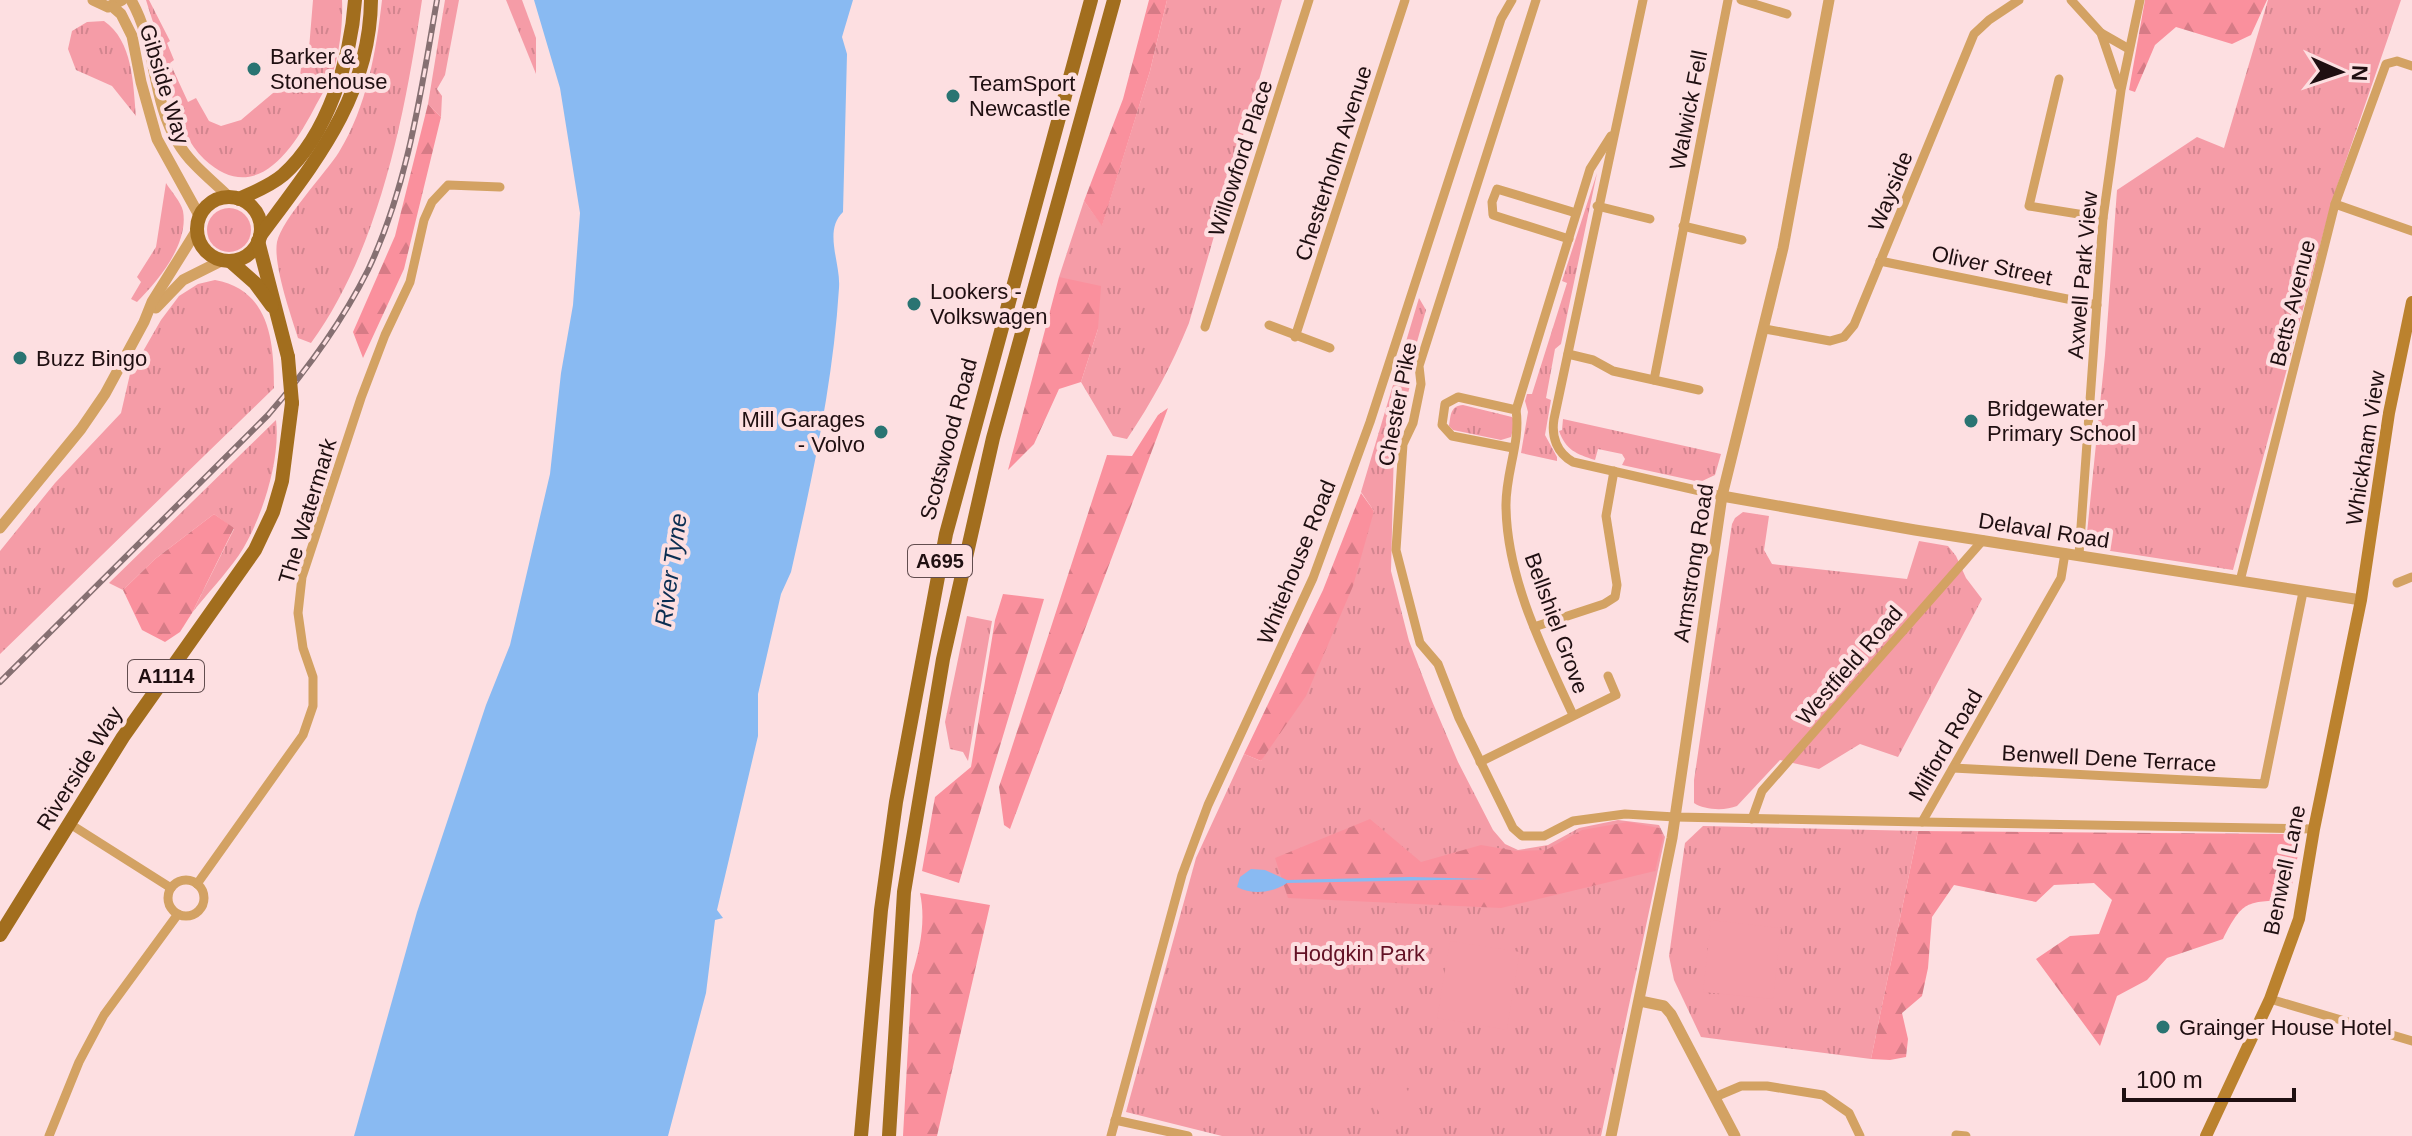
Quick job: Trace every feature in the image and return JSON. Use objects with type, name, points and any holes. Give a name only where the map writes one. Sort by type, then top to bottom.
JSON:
[{"type":"main road","points":[[355,0],[344,67],[330,106],[309,142],[284,174],[235,198],[212,202],[198,223],[199,239],[208,253],[226,261],[247,255],[322,152],[344,113],[365,52],[371,0]]},
{"type":"main road","name":"Scotswood Road","points":[[861,1136],[881,910],[918,672],[946,534],[1091,0]]},
{"type":"main road","name":"Scotswood Road","points":[[889,1136],[904,892],[943,659],[993,438],[1114,0]]},
{"type":"main road","points":[[235,198],[248,204],[259,218],[259,239]]},
{"type":"main road","name":"Riverside Way","points":[[0,935],[130,726],[255,550],[273,512],[282,481],[292,403],[288,357],[259,239]]},
{"type":"main road","name":"Riverside Way","points":[[226,261],[255,283],[279,317]]},
{"type":"main road","name":"Whickham View","points":[[2361,600],[2389,413],[2412,302]]},
{"type":"main road","name":"Benwell Lane","points":[[2206,1136],[2270,999],[2299,919],[2314,829],[2361,600]]},
{"type":"street","name":"Gibside Way","points":[[93,0],[103,7],[117,3],[132,36],[157,139],[198,223]]},
{"type":"street","name":"Gibside Way","points":[[131,0],[149,41],[161,103],[176,141],[192,163],[235,198]]},
{"type":"street","name":"Willowford Place","points":[[1205,327],[1309,0]]},
{"type":"street","name":"Chesterholm Avenue","points":[[1295,337],[1405,0]]},
{"type":"street","name":"Whitehouse Road","points":[[1111,1136],[1182,875],[1208,805],[1313,578],[1370,422],[1501,19],[1512,0]]},
{"type":"street","name":"Chester Pike","points":[[1536,0],[1419,366],[1421,384],[1413,423],[1403,444],[1396,550],[1420,643],[1438,664],[1480,762],[1513,828],[1522,836],[1544,836],[1573,821],[1625,814],[1675,817]]},
{"type":"street","points":[[1643,0],[1597,206],[1554,419],[1554,438],[1565,457],[1573,462],[1722,496]]},
{"type":"street","name":"Walwick Fell","points":[[1654,380],[1728,0]]},
{"type":"street","points":[[1741,0],[1787,14]]},
{"type":"street","name":"Armstrong Road","points":[[1611,1136],[1675,817],[1722,496],[1783,248],[1829,0]]},
{"type":"street","name":"Wayside","points":[[1765,329],[1830,341],[1844,337],[1854,325],[1974,34],[2019,0]]},
{"type":"street","points":[[2071,0],[2101,33],[2129,49]]},
{"type":"street","name":"Axwell Park View","points":[[2079,555],[2103,218],[2121,90],[2140,0]]},
{"type":"street","points":[[2101,33],[2121,90]]},
{"type":"street","name":"Betts Avenue","points":[[2240,581],[2335,204],[2386,64],[2397,61],[2412,66]]},
{"type":"street","points":[[2059,79],[2029,206],[2103,218]]},
{"type":"street","name":"Bellshiel Grove","points":[[1573,715],[1534,627],[1519,582],[1509,542],[1505,505],[1518,421],[1516,410],[1590,169],[1615,130]]},
{"type":"street","name":"The Watermark","points":[[197,884],[303,735],[313,706],[313,677],[303,648],[298,613],[302,577],[365,386],[410,282],[424,220],[432,202],[448,185],[500,187]]},
{"type":"street","points":[[1569,239],[1493,215],[1492,202],[1497,189],[1576,213]]},
{"type":"street","points":[[2335,204],[2412,231]]},
{"type":"street","points":[[1597,206],[1650,219]]},
{"type":"street","points":[[0,528],[81,429],[105,394],[152,302],[198,223]]},
{"type":"street","points":[[1683,226],[1742,240]]},
{"type":"street","points":[[144,322],[183,280],[226,261]]},
{"type":"street","name":"Oliver Street","points":[[1880,261],[2097,305]]},
{"type":"street","points":[[1269,325],[1330,348]]},
{"type":"street","points":[[1568,354],[1593,360],[1613,371],[1699,390]]},
{"type":"street","points":[[1513,448],[1452,436],[1442,425],[1445,404],[1458,397],[1516,410]]},
{"type":"street","points":[[1534,627],[1604,604],[1615,597],[1617,585],[1606,516],[1614,471]]},
{"type":"street","name":"Delaval Road","points":[[1722,496],[2361,600]]},
{"type":"street","name":"Westfield Road","points":[[1752,819],[1762,791],[1983,540]]},
{"type":"street","name":"Milford Road","points":[[1675,817],[1922,822],[2061,578],[2065,553]]},
{"type":"street","points":[[2397,583],[2412,577]]},
{"type":"street","name":"Benwell Dene Terrace","points":[[1953,768],[2264,784],[2303,592]]},
{"type":"street","name":"Bellshiel Grove","points":[[1480,762],[1616,695],[1608,676]]},
{"type":"street","points":[[1922,822],[2314,829]]},
{"type":"street","points":[[70,824],[171,888]]},
{"type":"street","points":[[186,880],[197,884],[203,893],[200,910],[190,916],[178,914],[168,899],[171,888],[186,880]]},
{"type":"street","points":[[49,1136],[79,1062],[104,1015],[178,914]]},
{"type":"street","points":[[2270,999],[2412,1041]]},
{"type":"street","points":[[1640,1001],[1664,1006],[1671,1014],[1732,1134]]},
{"type":"street","points":[[1715,1097],[1741,1086],[1767,1086],[1823,1095],[1849,1113],[1860,1136]]},
{"type":"street","points":[[1115,1120],[1188,1136]]},
{"type":"green space","points":[[146,0],[149,0],[170,41],[167,43],[174,60],[170,63],[188,102],[196,98],[209,121],[221,126],[241,120],[279,88],[298,90],[302,61],[308,61],[313,0],[342,0],[338,55],[331,76],[297,138],[271,166],[256,175],[240,177],[223,173],[194,147],[179,119]]},
{"type":"green space","points":[[382,0],[422,0],[398,134],[372,223],[355,265],[335,306],[311,343],[298,338],[280,276],[277,242],[295,209],[339,152],[357,116],[373,59]]},
{"type":"green space","points":[[445,0],[459,0],[445,75],[437,89],[442,96],[441,117],[428,104]]},
{"type":"green space","points":[[506,0],[522,0],[536,38],[536,74]]},
{"type":"green space","points":[[1149,0],[1167,0],[1150,71],[1102,226],[1084,201],[1123,99]]},
{"type":"green space","points":[[1167,0],[1282,0],[1189,323],[1161,383],[1127,439],[1113,436],[1081,382],[1098,329],[1059,277],[1084,201],[1102,225],[1150,71]]},
{"type":"green space","points":[[2145,0],[2267,0],[2251,35],[2232,44],[2176,27],[2155,45],[2135,92],[2129,90]]},
{"type":"green space","points":[[2268,0],[2401,0],[2332,201],[2233,570],[2098,549],[2087,533],[2105,355],[2117,190],[2197,137],[2224,148]]},
{"type":"green space","points":[[104,21],[114,29],[126,51],[136,116],[112,86],[76,70],[68,49],[72,31],[87,22]]},
{"type":"green space","points":[[428,104],[441,117],[404,269],[363,358],[353,332],[395,236]]},
{"type":"green space","points":[[1597,173],[1561,344],[1555,349],[1546,398],[1551,400],[1545,435],[1557,461],[1521,453],[1528,412],[1525,401],[1527,394],[1532,394],[1567,283],[1562,281]]},
{"type":"green space","points":[[166,183],[183,211],[184,224],[170,261],[137,302],[131,299],[141,282],[137,277],[156,247]]},
{"type":"green space","points":[[229,208],[245,214],[251,230],[245,246],[229,252],[213,246],[207,230],[213,214]]},
{"type":"green space","points":[[1059,277],[1101,286],[1098,329],[1081,382],[1059,389],[1034,444],[1008,470]]},
{"type":"green space","points":[[215,280],[233,286],[258,306],[270,336],[274,388],[0,654],[0,551],[55,483],[121,413],[130,374],[161,320],[179,296],[198,284]]},
{"type":"green space","name":"Hodgkin Park","points":[[1419,298],[1426,310],[1406,381],[1411,382],[1394,446],[1391,571],[1409,641],[1458,762],[1493,830],[1505,844],[1518,850],[1548,845],[1579,828],[1618,820],[1659,825],[1665,837],[1601,1136],[1222,1136],[1126,1112],[1196,858],[1244,754],[1261,761],[1374,511],[1361,492]]},
{"type":"green space","points":[[1463,405],[1512,417],[1515,421],[1511,437],[1501,440],[1453,430],[1449,426],[1452,412]]},
{"type":"green space","points":[[1168,408],[1010,829],[1004,825],[999,787],[1107,455],[1132,456],[1158,415]]},
{"type":"green space","points":[[1563,419],[1721,454],[1715,475],[1700,482],[1622,465],[1625,459],[1622,454],[1598,449],[1595,460],[1588,458],[1565,443],[1559,431],[1562,430]]},
{"type":"green space","points":[[276,420],[272,472],[255,526],[239,555],[192,613],[234,529],[214,514],[155,559],[123,590],[109,583]]},
{"type":"green space","points":[[1361,493],[1374,511],[1353,586],[1306,696],[1261,761],[1244,754],[1323,590]]},
{"type":"green space","points":[[1743,512],[1769,516],[1764,550],[1772,564],[1907,579],[1919,541],[1948,546],[1982,599],[1898,757],[1860,744],[1819,769],[1780,760],[1737,806],[1715,809],[1694,803],[1694,780],[1732,524]]},
{"type":"green space","points":[[214,514],[234,528],[192,613],[180,632],[165,642],[142,630],[123,590],[155,559]]},
{"type":"green space","points":[[1003,594],[1044,599],[959,883],[922,871],[935,797],[971,767],[995,620]]},
{"type":"green space","points":[[967,616],[992,621],[968,761],[963,752],[950,749],[945,722]]},
{"type":"green space","points":[[1370,819],[1421,862],[1481,845],[1516,851],[1546,850],[1582,830],[1628,822],[1659,828],[1663,838],[1655,871],[1501,908],[1288,898],[1275,858]]},
{"type":"green space","points":[[1703,826],[1918,831],[1871,1059],[1701,1037],[1674,980],[1669,956],[1685,843]]},
{"type":"green space","points":[[1918,831],[2302,834],[2289,900],[2263,901],[2247,906],[2241,910],[2223,939],[2167,958],[2147,980],[2117,996],[2100,1046],[2036,959],[2070,936],[2099,934],[2112,900],[2094,883],[2054,885],[2036,902],[1954,885],[1932,917],[1928,968],[1922,996],[1902,1013],[1908,1039],[1906,1057],[1871,1059]]},
{"type":"green space","points":[[920,893],[990,905],[937,1136],[903,1136],[912,975],[922,924]]},
{"type":"green space","points":[[1711,920],[1781,928],[1773,999],[1703,992]]},
{"type":"green space","points":[[1450,941],[1520,952],[1507,1030],[1437,1018]]},
{"type":"green space","points":[[1394,1069],[1421,1112],[1393,1132],[1363,1089]]},
{"type":"water","name":"River Tyne","points":[[534,0],[853,0],[842,37],[847,54],[843,212],[837,220],[833,238],[839,288],[827,396],[791,572],[781,594],[758,694],[758,736],[717,910],[723,918],[715,920],[706,993],[668,1136],[354,1136],[417,912],[486,705],[510,645],[550,474],[561,373],[573,305],[580,213],[560,88]]},
{"type":"water","points":[[1251,869],[1265,870],[1287,880],[1487,879],[1287,883],[1262,892],[1237,887],[1240,877]]},
{"type":"railway","points":[[0,682],[268,415],[335,328],[368,270],[393,205],[412,138],[437,0]]},
{"type":"place","name":"Barker & Stonehouse","points":[[254,69]]},
{"type":"place","name":"TeamSport Newcastle","points":[[953,96]]},
{"type":"place","name":"Lookers - Volkswagen","points":[[914,304]]},
{"type":"place","name":"Buzz Bingo","points":[[20,358]]},
{"type":"place","name":"Bridgewater Primary School","points":[[1971,421]]},
{"type":"place","name":"Mill Garages - Volvo","points":[[881,432]]},
{"type":"place","name":"Grainger House Hotel","points":[[2163,1027]]}]
